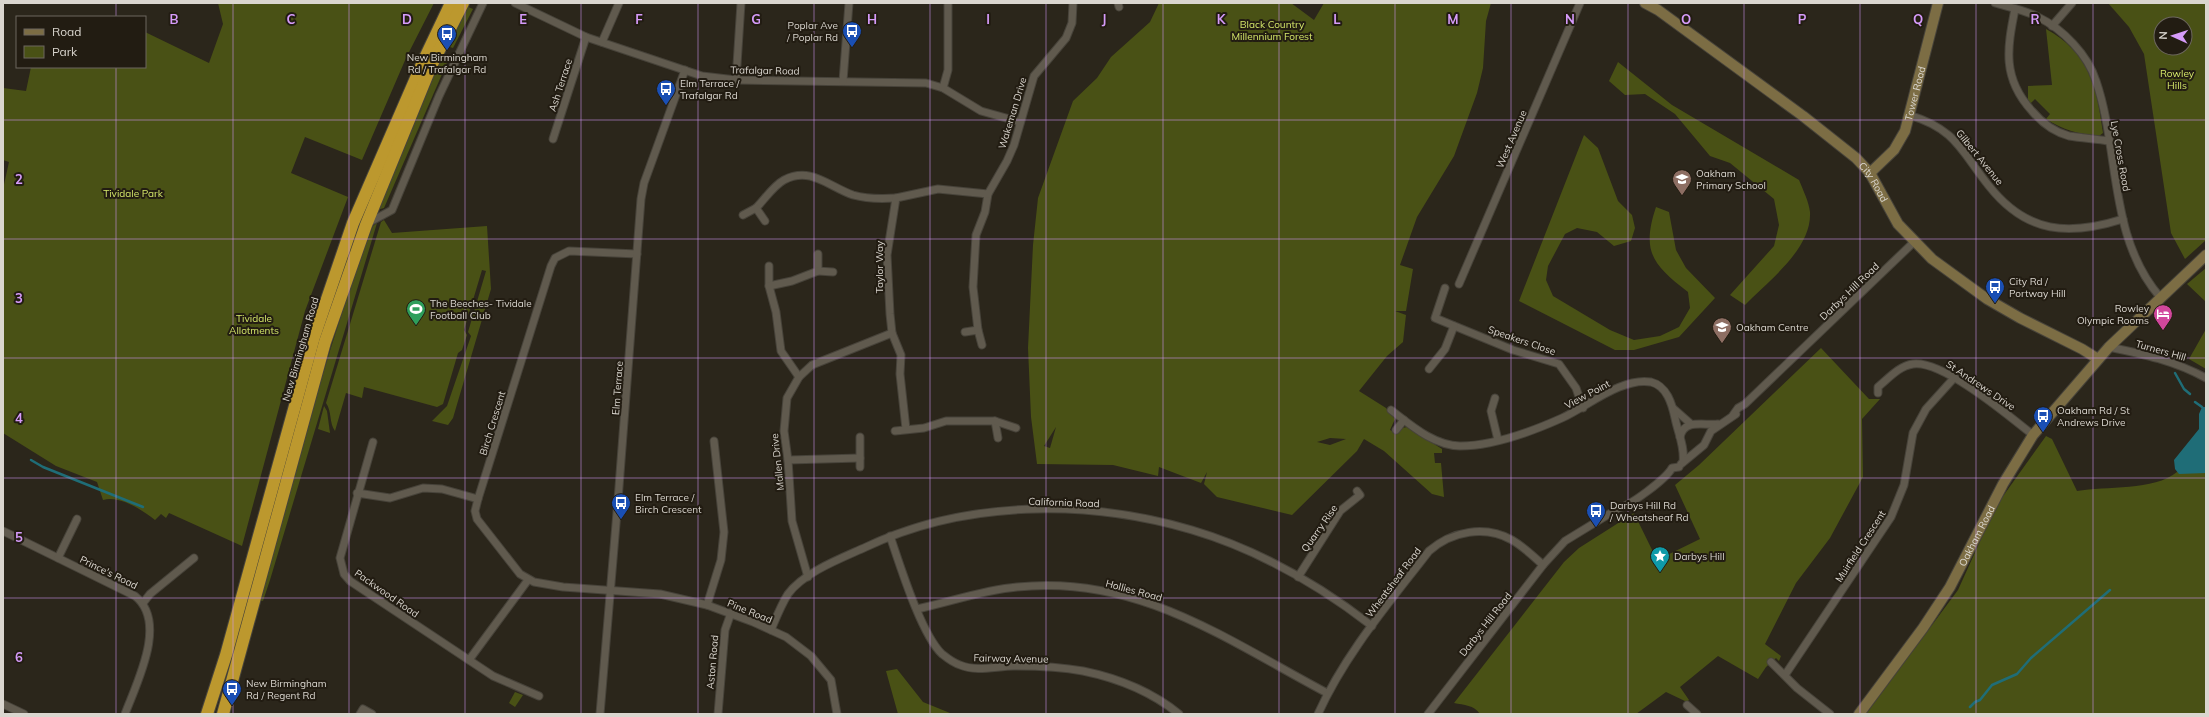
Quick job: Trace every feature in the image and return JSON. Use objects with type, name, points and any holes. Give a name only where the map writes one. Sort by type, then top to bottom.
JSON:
[{"type":"highway","name":"New Birmingham Road","points":[[207,714],[233,633],[314,337],[353,223],[423,62],[451,3]]},
{"type":"highway","points":[[223,714],[325,342],[366,225],[432,66],[463,3]]},
{"type":"street","points":[[366,225],[392,210],[439,96],[483,3]]},
{"type":"street","name":"Trafalgar Road","points":[[515,3],[586,37],[702,76],[736,80],[926,83],[943,88],[981,111],[1020,122]]},
{"type":"street","points":[[602,42],[608,23],[619,3]]},
{"type":"street","points":[[736,80],[741,3]]},
{"type":"street","points":[[843,81],[849,3]]},
{"type":"street","points":[[943,88],[948,70],[948,3]]},
{"type":"street","name":"Wakeman Drive","points":[[982,345],[978,330],[972,287],[974,245],[985,212],[988,194],[1007,161],[1034,76],[1066,38],[1072,24],[1073,3]]},
{"type":"street","name":"West Avenue","points":[[1459,284],[1580,3]]},
{"type":"street","name":"City Road","points":[[1645,3],[1658,10],[1803,116],[1856,158],[1870,173],[1898,224],[1914,242],[1942,267],[1987,299],[2098,359]]},
{"type":"street","name":"Tower Road","points":[[1870,173],[1894,150],[1904,132],[1938,3]]},
{"type":"street","name":"Lye Cross Road","points":[[1995,3],[2039,17],[2052,26],[2080,51],[2096,80],[2123,219],[2138,262],[2152,287],[2160,296]]},
{"type":"street","points":[[2052,26],[2072,3]]},
{"type":"street","points":[[2015,9],[2010,34],[2008,60],[2011,79],[2022,100],[2040,120],[2054,130],[2069,136],[2109,141]]},
{"type":"street","name":"Ash Terrace","points":[[553,139],[586,37]]},
{"type":"street","name":"Elm Terrace","points":[[600,714],[637,254],[640,199],[644,183],[685,70]]},
{"type":"street","name":"Gilbert Avenue","points":[[1909,115],[1925,120],[1942,128],[1957,141],[1990,187],[2011,207],[2032,220],[2054,229],[2071,230],[2102,226],[2123,219]]},
{"type":"street","points":[[743,215],[756,208],[783,181],[800,175],[819,178],[843,191],[859,196],[896,198],[938,189],[988,194]]},
{"type":"street","name":"Taylor Way","points":[[896,198],[887,255],[892,333],[900,354],[906,429]]},
{"type":"street","points":[[756,208],[765,221]]},
{"type":"street","name":"Darbys Hill Road","points":[[1428,714],[1543,565],[1565,541],[1574,537],[1619,508],[1625,501],[1632,500],[1668,475],[1672,468],[1681,465],[1700,448],[1706,441],[1711,431],[1719,424],[1741,412],[1745,404],[1914,242]]},
{"type":"street","name":"Birch Crescent","points":[[528,580],[520,574],[477,519],[476,510],[478,499],[555,258],[569,251],[637,254]]},
{"type":"street","points":[[818,254],[818,271]]},
{"type":"street","name":"Oakham Road","points":[[1859,714],[1923,628],[1950,587],[1999,491],[2033,434],[2109,347],[2160,296],[2206,255]]},
{"type":"street","points":[[769,266],[769,286],[776,312],[781,351],[799,377]]},
{"type":"street","points":[[769,286],[792,281],[818,271],[832,272]]},
{"type":"street","name":"Speakers Close","points":[[1445,288],[1435,318],[1533,357],[1559,364],[1576,388],[1583,408]]},
{"type":"street","points":[[1429,369],[1445,349],[1454,326]]},
{"type":"street","points":[[965,332],[978,330]]},
{"type":"street","name":"Mallen Drive","points":[[808,577],[793,531],[788,460],[784,431],[787,398],[799,377],[812,365],[892,333]]},
{"type":"street","name":"Turners Hill","points":[[2109,347],[2155,357],[2191,370],[2206,378]]},
{"type":"street","name":"St Andrews Drive","points":[[1878,393],[1878,387],[1900,368],[1912,364],[1924,364],[1938,368],[1954,378],[1994,404],[2033,434]]},
{"type":"street","name":"Muirfield Crescent","points":[[1786,676],[1891,517],[1904,486],[1913,433],[1926,409],[1954,378]]},
{"type":"street","name":"View Point","points":[[1391,410],[1433,440],[1446,445],[1462,446],[1524,434],[1583,408],[1624,385],[1637,382],[1651,382],[1660,387],[1669,398],[1674,409],[1681,440]]},
{"type":"street","points":[[1495,398],[1491,411],[1498,440]]},
{"type":"street","name":"View Point","points":[[1674,409],[1691,424]]},
{"type":"street","points":[[1396,430],[1404,420]]},
{"type":"street","points":[[895,431],[924,428],[946,421],[995,421],[1016,428]]},
{"type":"street","points":[[995,421],[998,438]]},
{"type":"street","points":[[1681,465],[1684,453],[1681,440],[1683,429],[1691,424]]},
{"type":"street","name":"Darbys Hill Road","points":[[1691,424],[1719,424]]},
{"type":"street","points":[[1699,425],[1706,433],[1706,441]]},
{"type":"street","points":[[860,437],[860,467]]},
{"type":"street","points":[[1681,440],[1692,450],[1700,448]]},
{"type":"street","points":[[707,605],[724,546],[724,532],[714,441]]},
{"type":"street","name":"Packwood Road","points":[[373,442],[357,493],[340,558],[344,574],[350,581],[493,676],[539,696]]},
{"type":"street","points":[[788,460],[860,458]]},
{"type":"street","points":[[357,493],[390,498],[423,488],[442,489],[478,499]]},
{"type":"street","name":"Quarry Rise","points":[[1298,577],[1340,511],[1361,495]]},
{"type":"street","name":"California Road","points":[[771,630],[789,592],[828,564],[890,536],[951,519],[995,512],[1047,509],[1095,512],[1145,520],[1191,530],[1225,542],[1298,577],[1339,601],[1372,626]]},
{"type":"street","points":[[58,558],[77,519]]},
{"type":"street","name":"Prince's Road","points":[[3,531],[135,596],[144,603],[148,614],[148,654],[126,714]]},
{"type":"street","name":"Wheatsheaf Road","points":[[1318,714],[1327,693],[1372,626],[1429,551],[1448,538],[1462,533],[1494,532],[1512,540],[1543,565]]},
{"type":"street","name":"Fairway Avenue","points":[[890,536],[916,609],[941,653],[960,666],[973,668],[1034,666],[1083,671],[1138,689],[1179,714]]},
{"type":"street","points":[[144,603],[150,594],[194,558]]},
{"type":"street","points":[[469,660],[528,580],[563,588],[610,591]]},
{"type":"street","name":"Hollies Road","points":[[916,609],[989,590],[1018,587],[1072,587],[1116,593],[1144,600],[1185,616],[1327,693]]},
{"type":"street","name":"Pine Road","points":[[610,591],[660,594],[707,605],[731,613],[786,637],[811,656],[831,680],[837,714]]},
{"type":"street","name":"Aston Road","points":[[718,714],[725,630],[731,613]]},
{"type":"street","points":[[1771,662],[1797,688],[1830,714]]},
{"type":"street","points":[[3,704],[24,714]]},
{"type":"street","points":[[1687,705],[1698,714]]},
{"type":"street","points":[[360,714],[363,709],[372,714]]},
{"type":"green space","name":"Tividale Park","points":[[218,3],[434,3],[406,58],[362,160],[305,137],[291,173],[348,197],[305,311],[242,546],[169,513],[166,518],[161,514],[155,520],[144,512],[123,501],[110,499],[103,500],[97,482],[56,466],[3,433],[3,189],[9,162],[3,160],[3,88],[26,91],[31,68],[146,68],[146,32],[209,63],[223,24]]},
{"type":"green space","name":"Black Country Millennium Forest","points":[[1159,3],[1291,3],[1314,20],[1324,3],[1491,3],[1486,21],[1483,68],[1477,93],[1454,156],[1417,217],[1400,265],[1413,269],[1406,311],[1395,311],[1406,315],[1403,342],[1387,356],[1359,391],[1386,408],[1395,419],[1390,430],[1396,433],[1402,428],[1407,427],[1442,449],[1442,453],[1434,453],[1435,463],[1441,463],[1444,497],[1432,494],[1384,451],[1364,439],[1357,451],[1292,515],[1217,497],[1204,484],[1207,472],[1201,483],[1159,467],[1158,476],[1113,465],[1037,464],[1031,417],[1028,348],[1033,245],[1038,198],[1073,101],[1097,78],[1111,57],[1150,22]],"holes":[[[1056,427],[1050,448],[1044,446]],[[1330,438],[1346,439],[1330,445],[1317,442]]]},
{"type":"green space","name":"Rowley Hills","points":[[2108,3],[2206,3],[2206,240],[2185,259],[2171,233],[2144,54],[2129,27]]},
{"type":"green space","points":[[466,6],[473,9],[453,48],[447,46]]},
{"type":"green space","points":[[2046,29],[2061,38],[2072,49],[2081,60],[2088,73],[2094,86],[2101,117],[2103,133],[2099,136],[2078,133],[2065,129],[2046,119],[2050,114],[2035,99],[2030,104],[2028,102],[2028,86],[2052,85]]},
{"type":"green space","points":[[442,55],[449,58],[384,208],[377,210]]},
{"type":"green space","points":[[1618,62],[1672,105],[1799,180],[1810,212],[1809,226],[1804,239],[1787,263],[1745,305],[1730,295],[1774,246],[1779,225],[1774,199],[1730,163],[1710,156],[1675,114],[1645,94],[1625,95],[1609,81]]},
{"type":"green space","points":[[1584,135],[1598,148],[1618,201],[1632,215],[1635,228],[1631,241],[1614,246],[1597,232],[1577,228],[1565,234],[1548,266],[1546,280],[1553,296],[1610,330],[1634,340],[1660,336],[1679,327],[1690,308],[1688,292],[1666,274],[1653,256],[1650,247],[1650,235],[1656,207],[1669,212],[1676,250],[1686,268],[1715,298],[1679,337],[1634,350],[1615,350],[1519,301]]},
{"type":"green space","points":[[384,220],[392,233],[487,226],[491,289],[453,418],[448,425],[432,421],[447,406],[471,336],[468,332],[486,271],[482,270],[464,330],[467,335],[462,350],[458,353],[443,404],[437,407],[364,387],[362,398],[346,393],[335,431],[326,403],[381,222]]},
{"type":"green space","points":[[377,223],[270,580],[263,601],[259,600],[298,459],[340,318],[373,226]]},
{"type":"green space","points":[[2206,268],[2206,302],[2187,284]]},
{"type":"green space","points":[[2206,329],[2206,369],[2189,359]]},
{"type":"green space","points":[[1821,348],[1869,399],[1880,399],[1862,419],[1863,477],[1830,538],[1796,583],[1765,644],[1781,656],[1779,661],[1776,658],[1766,667],[1758,679],[1718,656],[1680,687],[1689,700],[1687,702],[1666,692],[1636,714],[1480,714],[1472,707],[1454,703],[1564,562],[1579,548],[1634,513],[1657,560],[1700,539],[1675,485],[1699,465]]},
{"type":"green space","points":[[324,406],[327,411],[330,433],[318,429]]},
{"type":"green space","points":[[2046,436],[2052,439],[2077,491],[2143,485],[2167,478],[2185,465],[2206,440],[2206,714],[1866,714],[1958,590],[1996,506]]},
{"type":"green space","points":[[897,669],[923,702],[950,713],[971,714],[898,714],[886,671]]},
{"type":"green space","points":[[515,692],[523,695],[515,707],[509,703]]},
{"type":"water","points":[[2202,407],[2206,407],[2206,473],[2179,474],[2175,469],[2174,460],[2199,429],[2199,414]]},
{"type":"waterway","points":[[2175,373],[2184,389],[2190,394]]},
{"type":"waterway","points":[[2195,402],[2202,407]]},
{"type":"waterway","points":[[31,460],[43,467],[143,507]]},
{"type":"waterway","points":[[1970,707],[1975,702],[1980,700],[1992,685],[2017,674],[2031,658],[2110,590]]},
{"type":"place","name":"Poplar Ave / Poplar Rd","points":[[852,48]]},
{"type":"place","name":"New Birmingham Rd / Trafalgar Rd","points":[[447,51]]},
{"type":"place","name":"Elm Terrace / Trafalgar Rd","points":[[666,106]]},
{"type":"place","name":"Oakham Primary School","points":[[1682,196]]},
{"type":"place","name":"City Rd / Portway Hill","points":[[1995,304]]},
{"type":"place","name":"The Beeches- Tividale Football Club","points":[[416,326]]},
{"type":"place","name":"Rowley Olympic Rooms","points":[[2163,331]]},
{"type":"place","name":"Oakham Centre","points":[[1722,344]]},
{"type":"place","name":"Oakham Rd / St Andrews Drive","points":[[2043,433]]},
{"type":"place","name":"Elm Terrace / Birch Crescent","points":[[621,520]]},
{"type":"place","name":"Darbys Hill Rd / Wheatsheaf Rd","points":[[1596,528]]},
{"type":"place","name":"Darbys Hill","points":[[1660,573]]},
{"type":"place","name":"New Birmingham Rd / Regent Rd","points":[[232,706]]},
{"type":"park label","name":"Tividale Allotments","points":[[254,324]]}]
